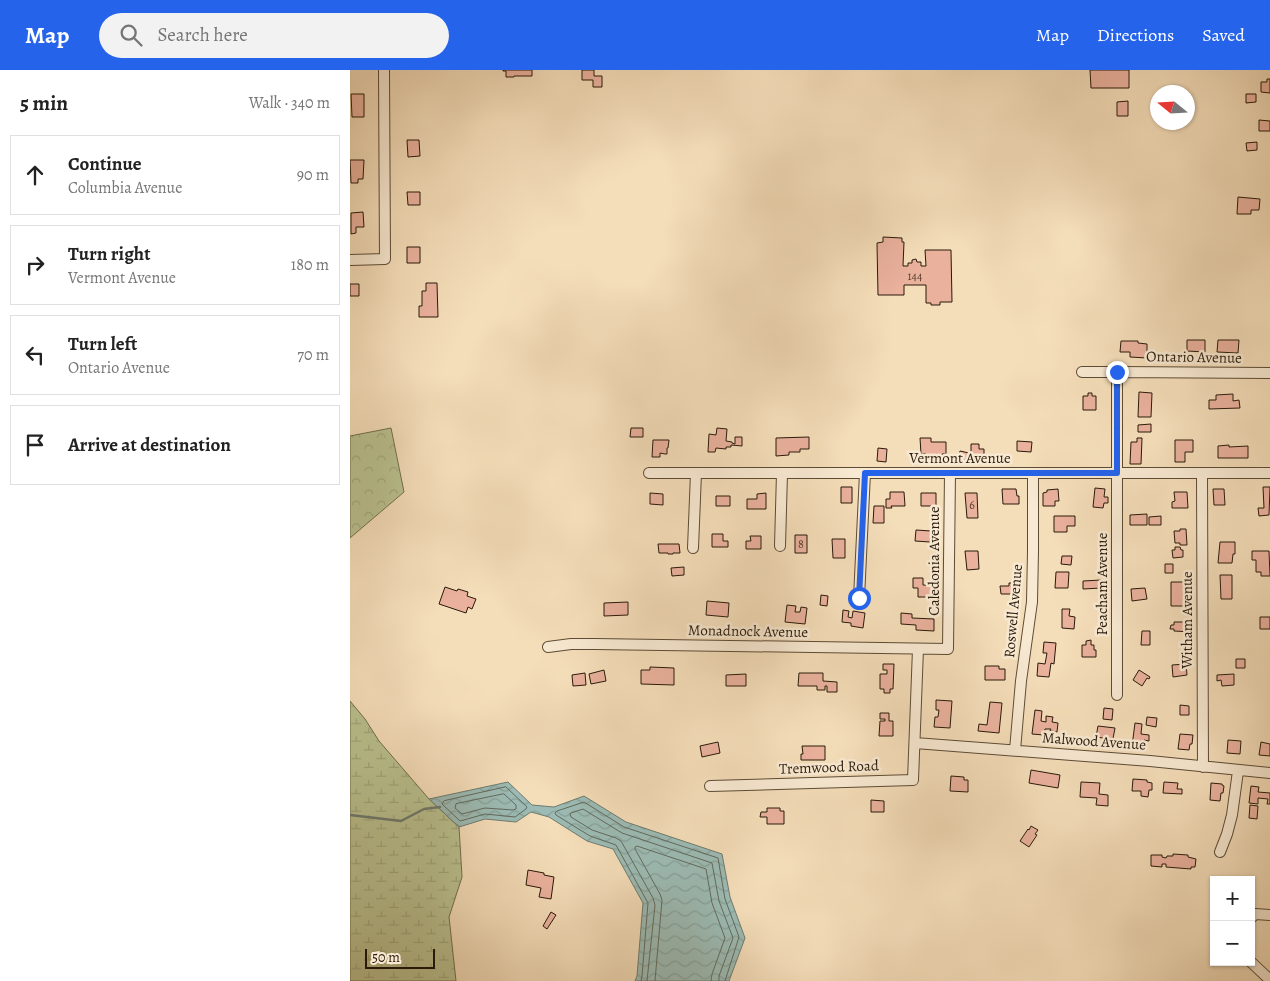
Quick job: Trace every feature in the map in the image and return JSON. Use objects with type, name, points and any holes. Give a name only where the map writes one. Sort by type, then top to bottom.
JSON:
[{"type":"street","points":[[350,260],[385,259],[384,70]]},
{"type":"street","name":"Ontario Avenue","points":[[1082,372],[1270,373]]},
{"type":"street","points":[[1117,372],[1117,473]]},
{"type":"street","name":"Vermont Avenue","points":[[649,473],[1270,473]]},
{"type":"street","points":[[693,548],[696,473]]},
{"type":"street","points":[[780,546],[782,473]]},
{"type":"street","points":[[859,598],[865,473]]},
{"type":"street","name":"Roswell Avenue","points":[[1015,750],[1021,681],[1032,602],[1033,473]]},
{"type":"street","name":"Peacham Avenue","points":[[1117,473],[1117,695]]},
{"type":"street","name":"Witham Avenue","points":[[1202,473],[1203,767]]},
{"type":"street","name":"Caledonia Avenue","points":[[948,649],[950,474]]},
{"type":"street","name":"Monadnock Avenue","points":[[548,647],[571,644],[595,644],[948,649]]},
{"type":"street","points":[[915,743],[918,649]]},
{"type":"street","name":"Malwood Avenue","points":[[915,743],[1150,761],[1270,773]]},
{"type":"street","name":"Tremwood Road","points":[[710,786],[913,780],[915,743]]},
{"type":"street","points":[[1220,852],[1232,815],[1238,771]]},
{"type":"street","points":[[1255,914],[1270,915]]},
{"type":"street","points":[[1255,966],[1270,980]]},
{"type":"green space","points":[[391,428],[404,492],[350,538],[350,436]]},
{"type":"green space","points":[[350,701],[365,719],[379,741],[429,799],[459,827],[462,877],[449,917],[456,981],[350,981]]},
{"type":"water","points":[[508,782],[532,805],[554,807],[584,796],[626,822],[722,854],[730,897],[745,938],[729,981],[635,981],[643,903],[613,849],[587,841],[549,817],[531,812],[516,822],[485,819],[459,827],[429,799]]},
{"type":"building","points":[[503,70],[532,70],[532,76],[506,77],[506,71]]},
{"type":"building","points":[[582,70],[594,70],[594,76],[602,76],[602,87],[593,87],[593,80],[582,80]]},
{"type":"building","points":[[1090,70],[1129,70],[1129,88],[1091,88]]},
{"type":"building","points":[[1267,79],[1270,79],[1270,93],[1261,92],[1261,82],[1267,82]]},
{"type":"building","points":[[351,94],[364,94],[364,117],[352,117]]},
{"type":"building","points":[[1246,94],[1256,94],[1256,102],[1246,103]]},
{"type":"building","points":[[1128,101],[1128,116],[1117,116],[1117,102]]},
{"type":"building","points":[[1259,120],[1270,121],[1270,131],[1259,131]]},
{"type":"building","points":[[407,140],[419,140],[420,156],[408,157]]},
{"type":"building","points":[[1257,142],[1257,150],[1247,151],[1246,143]]},
{"type":"building","points":[[350,160],[364,160],[363,179],[358,179],[358,183],[351,183]]},
{"type":"building","points":[[407,192],[420,192],[420,205],[408,205]]},
{"type":"building","points":[[1238,197],[1260,199],[1259,210],[1251,210],[1251,214],[1237,214]]},
{"type":"building","points":[[363,212],[364,227],[356,227],[356,233],[351,234],[351,213]]},
{"type":"building","points":[[883,237],[902,238],[902,242],[904,242],[903,266],[908,266],[908,263],[912,263],[912,260],[916,259],[917,262],[921,262],[921,266],[926,266],[925,250],[951,250],[952,302],[940,302],[940,305],[926,303],[926,285],[904,285],[904,295],[878,295],[877,243],[883,242]]},
{"type":"building","points":[[407,247],[420,247],[420,263],[407,263]]},
{"type":"building","points":[[426,283],[437,283],[438,317],[419,317],[419,306],[422,306],[422,291],[426,291]]},
{"type":"building","points":[[350,284],[359,284],[359,296],[350,296]]},
{"type":"building","points":[[1187,340],[1205,340],[1205,352],[1187,351]]},
{"type":"building","points":[[1218,340],[1239,340],[1238,353],[1217,352]]},
{"type":"building","points":[[1121,341],[1138,341],[1138,343],[1147,344],[1147,358],[1130,357],[1130,352],[1120,352]]},
{"type":"building","points":[[1139,392],[1152,393],[1151,417],[1138,417]]},
{"type":"building","points":[[1088,393],[1096,396],[1096,410],[1083,410],[1083,396],[1088,396]]},
{"type":"building","points":[[1233,394],[1233,401],[1239,400],[1240,408],[1209,409],[1209,400],[1216,400],[1216,395]]},
{"type":"building","points":[[1151,424],[1151,432],[1138,432],[1138,425]]},
{"type":"building","points":[[631,428],[643,428],[643,437],[630,437]]},
{"type":"building","points":[[717,428],[727,429],[726,441],[735,444],[735,437],[742,437],[742,446],[731,445],[731,447],[726,447],[726,449],[716,448],[715,452],[708,452],[709,434],[716,435]]},
{"type":"building","points":[[809,437],[809,449],[800,449],[800,452],[789,452],[789,455],[776,456],[776,438]]},
{"type":"building","points":[[920,438],[931,438],[931,442],[946,442],[946,454],[942,454],[942,456],[926,456],[926,454],[921,454]]},
{"type":"building","points":[[1137,438],[1142,438],[1141,464],[1130,464],[1131,442],[1137,442]]},
{"type":"building","points":[[653,440],[669,440],[667,454],[660,453],[660,457],[652,457]]},
{"type":"building","points":[[1175,440],[1193,440],[1193,452],[1185,452],[1185,462],[1175,462]]},
{"type":"building","points":[[1017,441],[1032,442],[1031,452],[1017,451]]},
{"type":"building","points":[[971,444],[979,444],[979,449],[984,449],[984,461],[975,461],[975,456],[971,456]]},
{"type":"building","points":[[1229,445],[1229,447],[1248,446],[1248,458],[1218,458],[1218,446]]},
{"type":"building","points":[[878,448],[887,449],[886,462],[877,461]]},
{"type":"building","points":[[960,451],[969,453],[967,462],[958,461]]},
{"type":"building","points":[[841,487],[852,487],[852,503],[841,503]]},
{"type":"building","points":[[1263,487],[1270,487],[1269,515],[1259,516],[1258,508],[1264,508]]},
{"type":"building","points":[[1095,488],[1105,489],[1104,497],[1108,497],[1108,503],[1104,503],[1103,508],[1093,507]]},
{"type":"building","points":[[1002,489],[1016,489],[1017,496],[1019,496],[1019,504],[1003,504]]},
{"type":"building","points":[[1058,489],[1059,501],[1055,501],[1055,506],[1043,506],[1043,493],[1047,492],[1047,490]]},
{"type":"building","points":[[1213,489],[1224,489],[1225,505],[1214,505]]},
{"type":"building","points":[[890,492],[904,492],[905,506],[886,508],[886,499],[890,499]]},
{"type":"building","points":[[1174,492],[1187,492],[1188,508],[1172,508],[1172,502],[1175,501]]},
{"type":"building","points":[[650,493],[663,494],[663,505],[650,504]]},
{"type":"building","points":[[766,493],[766,509],[747,509],[747,499],[757,499],[757,494]]},
{"type":"building","points":[[921,493],[936,493],[936,512],[931,512],[931,506],[921,506]]},
{"type":"building","points":[[965,493],[977,493],[978,518],[967,518]]},
{"type":"building","points":[[716,496],[730,496],[730,506],[716,506]]},
{"type":"building","points":[[874,506],[884,506],[884,523],[873,523]]},
{"type":"building","points":[[1147,514],[1147,525],[1130,525],[1130,515]]},
{"type":"building","points":[[1054,516],[1075,516],[1075,526],[1067,526],[1067,532],[1054,532]]},
{"type":"building","points":[[1161,516],[1161,525],[1149,525],[1149,517]]},
{"type":"building","points":[[1180,529],[1186,529],[1187,545],[1175,543],[1174,531],[1180,531]]},
{"type":"building","points":[[916,530],[931,531],[930,542],[915,541]]},
{"type":"building","points":[[712,534],[723,534],[723,541],[728,541],[728,547],[712,547]]},
{"type":"building","points":[[795,535],[807,535],[807,553],[795,553]]},
{"type":"building","points":[[750,536],[761,536],[761,549],[746,549],[746,541],[751,541]]},
{"type":"building","points":[[832,539],[845,539],[845,558],[833,558]]},
{"type":"building","points":[[1220,542],[1235,542],[1235,554],[1233,554],[1232,563],[1218,563]]},
{"type":"building","points":[[658,544],[679,544],[680,553],[659,553]]},
{"type":"building","points":[[1175,547],[1180,547],[1183,550],[1183,557],[1173,558],[1172,550],[1175,550]]},
{"type":"building","points":[[965,551],[978,551],[979,569],[967,570]]},
{"type":"building","points":[[1252,551],[1269,551],[1270,576],[1261,576],[1261,572],[1256,572],[1256,560],[1252,560]]},
{"type":"building","points":[[1062,556],[1072,556],[1071,565],[1061,564]]},
{"type":"building","points":[[1165,564],[1173,564],[1173,573],[1165,573]]},
{"type":"building","points":[[684,567],[684,575],[672,576],[671,568]]},
{"type":"building","points":[[1056,572],[1069,572],[1068,588],[1055,588]]},
{"type":"building","points":[[1220,575],[1232,575],[1232,599],[1221,599]]},
{"type":"building","points":[[913,578],[923,578],[923,585],[937,586],[937,597],[918,597],[918,588],[913,588]]},
{"type":"building","points":[[1101,580],[1101,588],[1083,589],[1083,581]]},
{"type":"building","points":[[1171,582],[1191,582],[1193,599],[1191,599],[1191,606],[1171,606]]},
{"type":"building","points":[[1009,583],[1020,585],[1020,594],[1001,594],[1000,586],[1009,586]]},
{"type":"building","points":[[445,587],[468,592],[467,596],[476,599],[472,609],[468,607],[466,613],[439,604]]},
{"type":"building","points":[[1145,588],[1147,599],[1132,601],[1131,589]]},
{"type":"building","points":[[821,595],[828,596],[827,606],[820,605]]},
{"type":"building","points":[[707,601],[729,603],[728,617],[706,615]]},
{"type":"building","points":[[628,602],[628,615],[604,616],[604,603]]},
{"type":"building","points":[[787,605],[796,606],[795,612],[800,612],[801,607],[807,608],[805,624],[785,622]]},
{"type":"building","points":[[1062,609],[1070,609],[1069,616],[1075,617],[1074,629],[1062,628]]},
{"type":"building","points":[[843,610],[849,611],[848,617],[852,618],[853,611],[865,613],[863,628],[851,626],[851,623],[842,622]]},
{"type":"building","points":[[901,613],[912,614],[912,618],[934,619],[934,631],[916,630],[916,625],[901,624]]},
{"type":"building","points":[[1260,617],[1270,617],[1270,629],[1260,629]]},
{"type":"building","points":[[1174,622],[1192,622],[1192,632],[1170,629]]},
{"type":"building","points":[[1142,631],[1150,631],[1150,645],[1141,645]]},
{"type":"building","points":[[1091,640],[1091,645],[1094,645],[1094,650],[1096,650],[1096,657],[1082,657],[1082,645],[1086,645],[1086,641]]},
{"type":"building","points":[[1044,642],[1056,643],[1054,664],[1051,663],[1049,677],[1037,676],[1038,663],[1045,664],[1047,653],[1043,653]]},
{"type":"building","points":[[1236,659],[1245,659],[1245,668],[1236,668]]},
{"type":"building","points":[[883,664],[894,664],[893,689],[890,689],[890,693],[884,693],[884,689],[880,689],[880,674],[887,674],[887,670],[883,670]]},
{"type":"building","points":[[1186,664],[1187,675],[1173,677],[1172,665]]},
{"type":"building","points":[[985,666],[999,666],[999,669],[1005,669],[1005,680],[985,680]]},
{"type":"building","points":[[650,667],[674,668],[674,685],[641,684],[641,670],[650,670]]},
{"type":"building","points":[[604,670],[606,681],[591,684],[589,674]]},
{"type":"building","points":[[1139,670],[1150,677],[1149,679],[1147,678],[1142,686],[1133,680]]},
{"type":"building","points":[[585,673],[586,685],[573,686],[572,675]]},
{"type":"building","points":[[799,673],[823,673],[823,681],[837,682],[837,692],[827,692],[827,686],[825,686],[825,690],[817,690],[817,686],[798,686]]},
{"type":"building","points":[[746,674],[746,686],[726,686],[726,675]]},
{"type":"building","points":[[1234,674],[1234,685],[1222,686],[1221,680],[1217,681],[1217,675]]},
{"type":"building","points":[[936,700],[952,701],[950,728],[934,727],[935,717],[938,717],[939,710],[936,710]]},
{"type":"building","points":[[990,702],[1002,703],[999,733],[978,731],[979,724],[987,725]]},
{"type":"building","points":[[1180,705],[1189,706],[1189,715],[1180,715]]},
{"type":"building","points":[[1104,708],[1113,709],[1112,720],[1103,719]]},
{"type":"building","points":[[1035,710],[1042,711],[1041,721],[1046,722],[1046,716],[1053,717],[1052,722],[1058,723],[1057,732],[1045,729],[1044,735],[1032,734]]},
{"type":"building","points":[[880,713],[889,713],[889,721],[893,721],[893,736],[879,736],[880,721],[885,721],[885,719],[880,719]]},
{"type":"building","points":[[1147,717],[1157,718],[1156,727],[1146,725]]},
{"type":"building","points":[[1135,723],[1142,724],[1141,734],[1149,735],[1149,741],[1144,740],[1143,747],[1132,746]]},
{"type":"building","points":[[1098,726],[1115,728],[1112,744],[1103,743],[1103,738],[1096,737]]},
{"type":"building","points":[[1180,734],[1193,735],[1189,750],[1178,749]]},
{"type":"building","points":[[1228,740],[1241,741],[1240,754],[1227,753]]},
{"type":"building","points":[[718,742],[720,753],[702,757],[700,746]]},
{"type":"building","points":[[1261,742],[1270,744],[1270,756],[1259,755]]},
{"type":"building","points":[[802,746],[825,746],[825,760],[801,760],[801,754],[803,754]]},
{"type":"building","points":[[1031,770],[1060,775],[1058,788],[1029,783]]},
{"type":"building","points":[[951,776],[964,777],[964,780],[968,780],[968,792],[950,791]]},
{"type":"building","points":[[1133,779],[1147,780],[1147,782],[1152,783],[1152,790],[1149,790],[1148,797],[1141,796],[1141,791],[1132,791]]},
{"type":"building","points":[[1081,782],[1100,783],[1099,794],[1108,795],[1108,806],[1096,805],[1097,798],[1080,797]]},
{"type":"building","points":[[1164,782],[1178,783],[1177,789],[1182,789],[1182,794],[1163,793]]},
{"type":"building","points":[[1211,783],[1224,786],[1220,801],[1210,800]]},
{"type":"building","points":[[1251,786],[1259,787],[1258,792],[1270,793],[1270,804],[1267,804],[1268,799],[1258,798],[1258,804],[1249,803]]},
{"type":"building","points":[[871,800],[884,801],[884,812],[871,812]]},
{"type":"building","points":[[1250,805],[1258,806],[1257,819],[1249,818]]},
{"type":"building","points":[[767,808],[780,808],[780,811],[784,811],[784,824],[767,824],[767,817],[760,817],[761,812],[767,812]]},
{"type":"building","points":[[1031,826],[1038,830],[1029,847],[1020,841]]},
{"type":"building","points":[[1173,854],[1188,855],[1188,857],[1196,859],[1195,867],[1191,867],[1191,869],[1166,867],[1166,864],[1162,864],[1162,867],[1151,866],[1151,855],[1162,855],[1162,857],[1166,858],[1167,856],[1173,856]]},
{"type":"building","points":[[528,870],[554,877],[551,899],[539,897],[541,888],[526,885]]},
{"type":"building","points":[[551,912],[556,915],[547,929],[543,926]]},
{"type":"waterway","points":[[350,815],[401,821],[424,809],[440,807]]},
{"type":"route","points":[[859,598],[865,473],[1117,473],[1117,372]]}]
